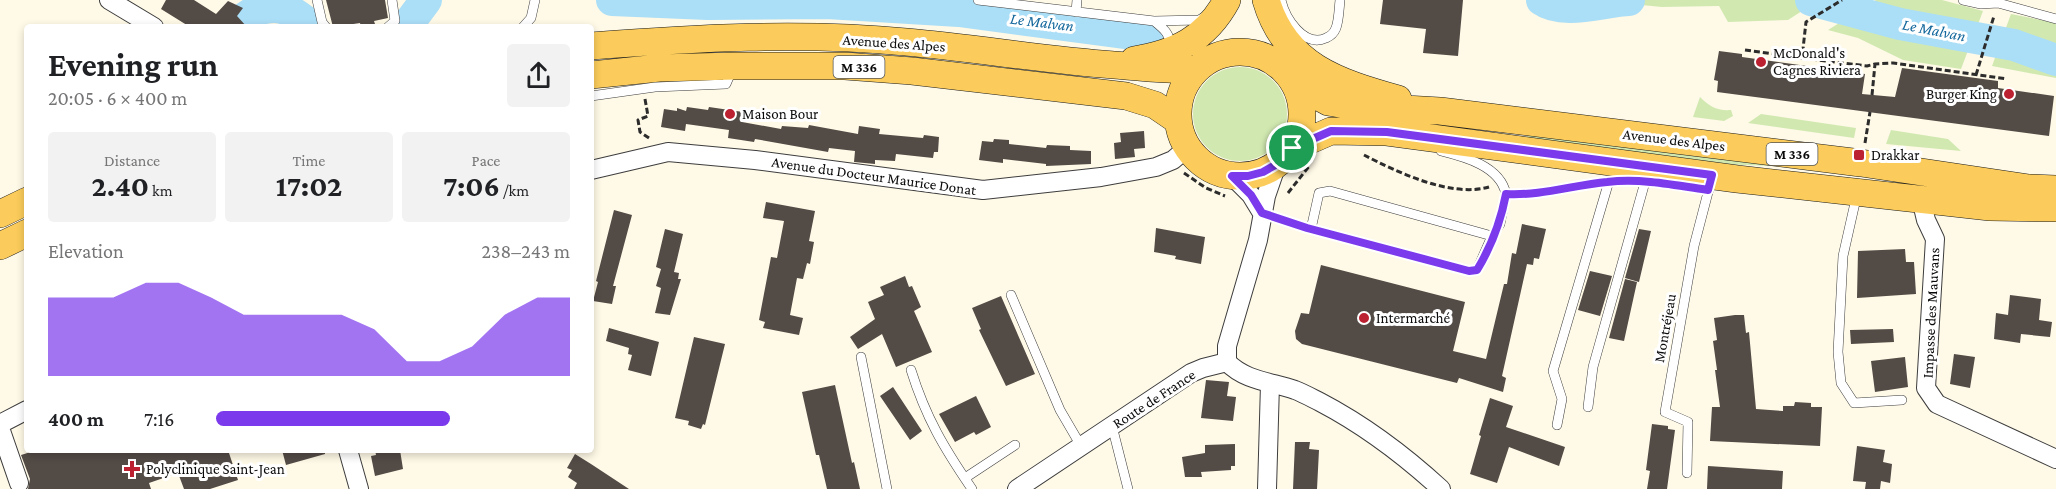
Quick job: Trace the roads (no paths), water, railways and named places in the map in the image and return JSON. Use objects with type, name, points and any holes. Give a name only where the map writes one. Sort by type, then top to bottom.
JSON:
[{"type":"main road","points":[[1230,2],[1233,19],[1206,62],[1183,87],[1179,97],[1177,120],[1183,158],[1222,174],[1233,187],[1248,176],[1294,158],[1301,128],[1302,106],[1295,84],[1274,61],[1261,34],[1257,17],[1275,1]]},
{"type":"main road","points":[[1275,1],[1272,19],[1283,38],[1308,63],[1332,76],[1368,90],[1440,111]]},
{"type":"main road","points":[[1104,64],[1155,56],[1196,38],[1230,2]]},
{"type":"main road","name":"Avenue des Alpes","points":[[594,46],[748,37],[834,38],[904,41],[1168,70],[1206,62]]},
{"type":"main road","points":[[1206,62],[1239,51],[1274,61]]},
{"type":"main road","name":"Avenue des Alpes","points":[[594,75],[734,66],[846,66],[912,71],[1140,99],[1155,105],[1177,120]]},
{"type":"main road","name":"Avenue des Alpes","points":[[1295,84],[1328,102],[1352,106],[1440,111],[1861,163],[2029,188],[2056,189]]},
{"type":"main road","name":"Avenue des Alpes","points":[[1294,158],[1331,131],[1362,143],[1387,132],[1710,183],[1858,192],[1990,207],[2056,208]]},
{"type":"main road","points":[[0,214],[24,202]]},
{"type":"main road","name":"M 336","points":[[1990,207],[2056,218]]},
{"type":"main road","points":[[0,246],[24,234]]},
{"type":"street","points":[[109,0],[149,24]]},
{"type":"street","name":"Avenue du Docteur Maurice Donat","points":[[594,169],[668,152],[755,160],[983,190],[1101,177],[1156,167],[1183,158]]},
{"type":"street","points":[[1294,158],[1262,213],[1258,240],[1227,346],[1227,362],[1233,368],[1270,384],[1295,390],[1340,414],[1394,451],[1441,489]]},
{"type":"street","points":[[1233,187],[1251,195],[1262,213]]},
{"type":"street","name":"Impasse des Mauvans","points":[[1921,199],[1926,220],[1935,238],[1926,388],[1938,404],[2056,459]]},
{"type":"street","name":"Route de France","points":[[1017,489],[1191,373],[1227,362]]},
{"type":"street","points":[[1268,489],[1270,384]]},
{"type":"street","points":[[19,483],[0,426],[24,412]]},
{"type":"street","points":[[349,453],[359,489]]},
{"type":"lane","points":[[316,0],[324,24]]},
{"type":"lane","points":[[392,0],[395,21],[392,24]]},
{"type":"lane","points":[[978,0],[1154,21],[1199,20],[1230,2]]},
{"type":"lane","points":[[1076,12],[1077,0]]},
{"type":"lane","points":[[1275,1],[1298,30],[1309,39],[1318,40],[1327,38],[1335,30],[1340,0]]},
{"type":"lane","points":[[1963,0],[1998,3],[2056,19]]},
{"type":"lane","points":[[526,24],[531,18],[534,4]]},
{"type":"lane","points":[[531,18],[535,24]]},
{"type":"lane","points":[[1154,21],[1170,38],[1166,52]]},
{"type":"lane","points":[[594,96],[644,89],[726,84],[734,66]]},
{"type":"lane","name":"Avenue des Alpes","points":[[1362,143],[1452,154],[1483,165],[1498,178],[1506,194]]},
{"type":"lane","points":[[1262,213],[1311,229],[1469,271],[1477,270],[1500,224],[1506,194],[1522,195],[1609,181],[1710,183]]},
{"type":"lane","points":[[1557,424],[1562,399],[1553,371],[1609,181]]},
{"type":"lane","points":[[1588,407],[1593,367],[1647,182]]},
{"type":"lane","name":"Montréjeau","points":[[1687,473],[1688,422],[1665,412],[1694,246],[1710,183]]},
{"type":"lane","points":[[1311,229],[1319,193],[1330,191],[1492,236]]},
{"type":"lane","points":[[1858,192],[1843,256],[1838,352],[1841,383],[1854,403],[1902,400]]},
{"type":"lane","points":[[1011,295],[1060,410],[1081,446]]},
{"type":"lane","points":[[861,357],[887,489]]},
{"type":"lane","points":[[911,370],[920,399],[937,436],[972,489]]},
{"type":"lane","points":[[1112,426],[1128,489]]},
{"type":"lane","points":[[964,478],[1015,446]]},
{"type":"waterway","name":"Le Malvan","points":[[408,24],[426,0]]},
{"type":"waterway","name":"Le Malvan","points":[[612,0],[708,4],[827,3],[959,11],[1147,36]]},
{"type":"waterway","name":"Le Malvan","points":[[1542,0],[1551,4],[1572,7],[1629,0]]},
{"type":"waterway","name":"Le Malvan","points":[[1811,0],[1900,24],[2014,45],[2056,60]]},
{"type":"waterway","name":"Le Malvan","points":[[238,24],[254,12],[271,7],[292,12],[308,24]]},
{"type":"place","name":"McDonald's Cagnes Riviera","points":[[1761,62]]},
{"type":"place","name":"Burger King","points":[[2009,94]]},
{"type":"place","name":"Maison Bour","points":[[730,114]]},
{"type":"place","name":"Drakkar","points":[[1859,155]]},
{"type":"place","name":"Intermarché","points":[[1364,318]]},
{"type":"place","name":"Polyclinique Saint-Jean","points":[[132,469]]}]
